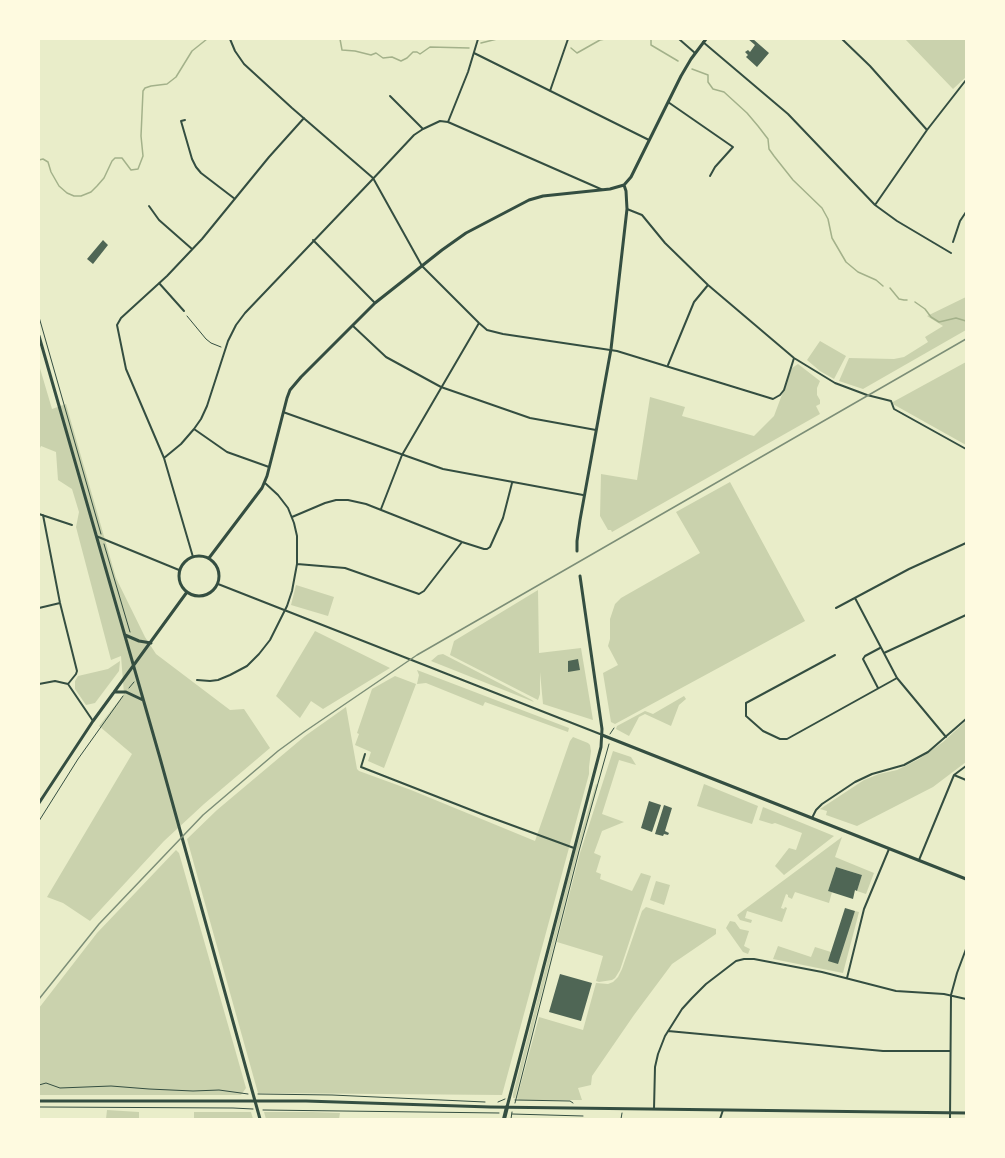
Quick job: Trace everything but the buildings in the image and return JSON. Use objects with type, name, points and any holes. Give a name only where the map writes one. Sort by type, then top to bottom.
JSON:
[{"type":"highway","points":[[504,1119],[507,1107]]},
{"type":"main road","points":[[209,558],[265,483],[288,394],[294,384],[375,303],[466,233],[535,198],[603,190],[624,185],[631,177],[681,76],[704,40]]},
{"type":"main road","points":[[577,551],[576,541],[611,349],[627,209],[624,185]]},
{"type":"main road","points":[[39,336],[260,1119]]},
{"type":"main road","points":[[193,556],[209,558],[218,569],[218,584],[212,592],[203,596],[187,592],[180,582],[179,570],[185,561],[193,556]]},
{"type":"main road","points":[[507,1107],[601,751],[602,735],[594,668],[580,576]]},
{"type":"main road","points":[[39,803],[93,721],[187,592]]},
{"type":"main road","points":[[124,635],[151,643]]},
{"type":"main road","points":[[114,692],[126,692],[143,700]]},
{"type":"main road","points":[[602,735],[966,879]]},
{"type":"main road","points":[[39,1101],[330,1102],[507,1107],[966,1113]]},
{"type":"street","points":[[230,39],[244,64],[373,178],[422,266],[487,330],[611,349],[772,399],[777,398],[784,390],[794,358]]},
{"type":"street","points":[[448,122],[468,72],[478,39]]},
{"type":"street","points":[[550,91],[568,39]]},
{"type":"street","points":[[679,39],[695,53]]},
{"type":"street","points":[[842,39],[870,66],[927,130]]},
{"type":"street","points":[[704,40],[788,114],[875,205],[951,254]]},
{"type":"street","points":[[474,53],[649,140]]},
{"type":"street","points":[[875,205],[927,130],[966,80]]},
{"type":"street","points":[[390,96],[423,129]]},
{"type":"street","points":[[668,102],[733,147],[710,176]]},
{"type":"street","points":[[193,556],[164,458],[126,369],[117,327],[118,321],[192,249],[304,118]]},
{"type":"street","points":[[185,120],[181,121],[196,166],[201,173],[235,199]]},
{"type":"street","points":[[164,458],[174,451],[194,429],[207,406],[226,348],[233,331],[245,313],[414,135],[423,129],[440,121],[448,122],[603,190]]},
{"type":"street","points":[[150,206],[159,220],[192,249]]},
{"type":"street","points":[[627,209],[642,215],[665,243],[708,285],[794,358],[835,383],[867,396],[891,400],[894,409],[966,449]]},
{"type":"street","points":[[953,242],[960,221],[966,212]]},
{"type":"street","points":[[313,240],[375,303]]},
{"type":"street","points":[[159,283],[184,311]]},
{"type":"street","points":[[668,366],[694,302],[708,285]]},
{"type":"street","points":[[381,510],[402,455],[479,323]]},
{"type":"street","points":[[353,326],[386,357],[441,387],[530,418],[597,430]]},
{"type":"street","points":[[283,412],[452,471],[585,495]]},
{"type":"street","points":[[194,429],[227,452],[269,467]]},
{"type":"street","points":[[292,517],[336,500],[354,501],[484,549],[490,547],[507,510],[513,482]]},
{"type":"street","points":[[197,680],[218,680],[247,666],[270,640],[286,610],[297,564],[297,536],[292,517],[281,499],[265,483]]},
{"type":"street","points":[[39,514],[72,525]]},
{"type":"street","points":[[43,515],[60,603],[77,671],[68,684]]},
{"type":"street","points":[[96,536],[179,570]]},
{"type":"street","points":[[297,564],[345,568],[419,594],[424,591],[462,542]]},
{"type":"street","points":[[836,608],[966,543]]},
{"type":"street","points":[[218,584],[602,735]]},
{"type":"street","points":[[855,598],[897,678],[946,737]]},
{"type":"street","points":[[39,608],[60,603]]},
{"type":"street","points":[[883,654],[966,615]]},
{"type":"street","points":[[878,688],[863,659],[880,648]]},
{"type":"street","points":[[835,655],[746,703],[746,716],[760,730],[785,740],[897,678]]},
{"type":"street","points":[[39,684],[55,681],[68,684],[93,721]]},
{"type":"street","points":[[812,818],[822,804],[855,783],[872,774],[911,762],[928,752],[966,719]]},
{"type":"street","points":[[365,754],[361,767],[574,848]]},
{"type":"street","points":[[919,860],[954,775],[966,766]]},
{"type":"street","points":[[954,775],[966,780]]},
{"type":"street","points":[[847,978],[864,909],[889,849]]},
{"type":"street","points":[[950,1119],[951,995],[966,949]]},
{"type":"street","points":[[654,1109],[656,1062],[668,1031],[682,1009],[696,994],[736,961],[761,960],[900,992],[951,995],[966,999]]},
{"type":"street","points":[[668,1031],[883,1051],[950,1051]]},
{"type":"street","points":[[720,1119],[723,1109]]},
{"type":"path","points":[[184,311],[211,344],[226,348]]},
{"type":"path","points":[[39,317],[130,632],[135,636]]},
{"type":"path","points":[[39,821],[78,759],[137,679]]},
{"type":"path","points":[[581,1107],[570,1101],[516,1100],[579,851],[603,770],[610,733],[614,728]]},
{"type":"path","points":[[39,1085],[46,1083],[60,1088],[111,1086],[193,1091],[219,1090],[254,1094],[485,1102]]},
{"type":"path","points":[[497,1103],[503,1099],[508,1100]]},
{"type":"path","points":[[39,1107],[494,1113]]},
{"type":"path","points":[[621,1119],[622,1108]]},
{"type":"path","points":[[511,1119],[512,1114],[583,1116]]},
{"type":"green space","points":[[905,39],[966,39],[966,77],[953,89]]},
{"type":"green space","points":[[966,297],[966,330],[863,389],[839,381],[849,358],[894,359],[904,357],[928,342],[925,337],[943,326],[927,316]]},
{"type":"green space","points":[[820,341],[846,356],[834,379],[807,360]]},
{"type":"green space","points":[[966,362],[966,445],[891,403]]},
{"type":"green space","points":[[798,364],[820,381],[817,395],[820,404],[816,406],[820,414],[612,532],[608,530],[600,516],[601,474],[637,480],[650,397],[685,407],[682,416],[754,436],[774,416],[792,368]]},
{"type":"green space","points":[[39,365],[52,409],[66,404],[116,578],[145,637],[156,654],[230,710],[244,709],[270,748],[164,841],[90,921],[63,903],[47,897],[132,754],[99,726],[124,694],[121,656],[111,660],[76,527],[79,512],[72,489],[58,480],[56,452],[41,446],[39,450]]},
{"type":"green space","points":[[730,482],[805,621],[615,724],[611,722],[603,673],[618,665],[608,646],[610,619],[615,604],[621,598],[700,553],[676,512]]},
{"type":"green space","points":[[296,585],[334,597],[328,616],[291,605]]},
{"type":"green space","points":[[538,590],[539,653],[581,648],[593,720],[543,704],[540,672],[538,700],[450,655],[454,641]]},
{"type":"green space","points":[[315,631],[390,668],[323,709],[311,701],[300,718],[276,696]]},
{"type":"green space","points":[[443,654],[532,700],[534,702],[431,661]]},
{"type":"green space","points":[[120,661],[119,671],[95,703],[86,705],[75,689],[78,676],[108,669]]},
{"type":"green space","points":[[417,670],[569,728],[568,732],[485,702],[483,706],[426,683],[417,684],[419,675]]},
{"type":"green space","points":[[395,676],[416,684],[384,768],[368,761],[371,752],[355,745],[372,689]]},
{"type":"green space","points":[[684,696],[686,699],[679,705],[671,726],[645,714],[639,717],[629,736],[616,729],[617,726],[645,711],[653,714]]},
{"type":"green space","points":[[346,707],[359,771],[535,841],[570,741],[573,737],[590,745],[589,774],[502,1095],[258,1093],[187,839],[217,810],[305,736]]},
{"type":"green space","points":[[966,721],[966,762],[933,787],[857,826],[826,815],[827,811],[820,809],[864,780],[897,770],[919,759],[943,742]]},
{"type":"green space","points":[[613,751],[631,757],[636,765],[619,760],[602,814],[624,822],[602,831],[594,853],[601,856],[596,872],[601,874],[600,879],[632,891],[641,873],[651,876],[620,970],[612,980],[599,982],[596,981],[603,956],[557,942],[580,853]]},
{"type":"green space","points":[[596,784],[598,785],[578,851],[515,1098],[513,1098],[576,849]]},
{"type":"green space","points":[[704,784],[758,806],[752,824],[697,806]]},
{"type":"green space","points":[[763,807],[834,836],[784,875],[775,866],[789,848],[796,850],[802,833],[759,820]]},
{"type":"green space","points":[[842,837],[835,857],[874,873],[866,894],[857,891],[862,875],[836,867],[828,891],[832,892],[829,903],[795,892],[792,899],[786,894],[781,908],[787,908],[782,922],[747,911],[745,918],[752,920],[751,923],[740,920],[737,915]]},
{"type":"green space","points":[[176,850],[179,853],[246,1088],[241,1095],[39,1095],[39,1008],[97,933]]},
{"type":"green space","points":[[656,881],[670,885],[664,905],[650,900]]},
{"type":"green space","points":[[646,907],[716,929],[716,934],[672,964],[592,1076],[591,1085],[578,1088],[582,1100],[519,1100],[517,1098],[539,1017],[583,1030],[596,983],[608,984],[618,977],[642,911]]},
{"type":"green space","points":[[855,911],[859,912],[843,973],[773,959],[778,946],[811,957],[815,947],[831,952]]},
{"type":"green space","points":[[730,921],[735,922],[740,929],[749,931],[744,946],[750,949],[748,954],[743,952],[726,928]]},
{"type":"green space","points":[[107,1110],[139,1112],[139,1119],[106,1119]]},
{"type":"green space","points":[[194,1112],[251,1112],[253,1119],[194,1119]]},
{"type":"green space","points":[[264,1112],[340,1113],[339,1119],[266,1119]]},
{"type":"waterway","points":[[39,160],[43,159],[48,162],[59,186],[74,196],[91,192],[104,178],[115,158],[122,158],[131,170],[138,169],[143,156],[141,136],[143,91],[151,86],[167,84],[176,77],[192,51],[207,39]]},
{"type":"waterway","points":[[340,39],[342,50],[371,55],[376,53],[383,58],[392,57],[401,61],[413,52],[420,54],[430,47],[469,48]]},
{"type":"waterway","points":[[481,43],[497,39]]},
{"type":"waterway","points":[[571,48],[577,53],[605,39]]},
{"type":"waterway","points":[[613,39],[624,39]]},
{"type":"waterway","points":[[651,39],[651,45],[678,61]]},
{"type":"waterway","points":[[692,69],[708,75],[708,82],[713,89],[724,92],[747,113],[768,139],[769,149],[774,156],[793,180],[822,208],[828,219],[832,238],[846,262],[858,272],[876,280],[883,286]]},
{"type":"waterway","points":[[890,288],[899,299],[907,300]]},
{"type":"waterway","points":[[915,302],[939,322],[956,318],[966,321]]},
{"type":"railway","points":[[39,999],[99,924],[203,815],[278,751],[304,732],[417,655],[966,339]]}]
